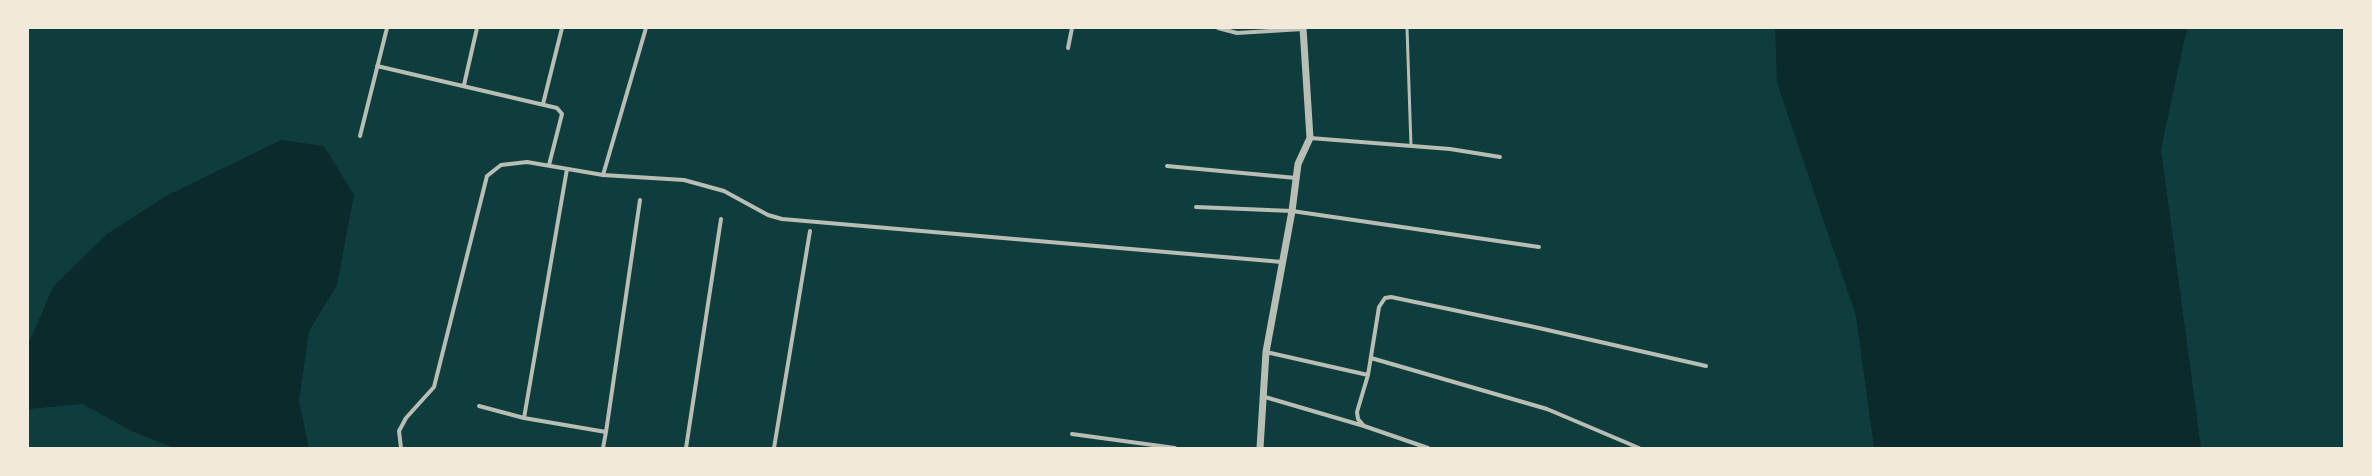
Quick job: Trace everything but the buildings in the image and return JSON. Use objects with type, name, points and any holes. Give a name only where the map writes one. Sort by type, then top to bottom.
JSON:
[{"type":"street","points":[[360,136],[387,28]]},
{"type":"street","points":[[464,84],[477,28]]},
{"type":"street","points":[[543,104],[562,28]]},
{"type":"street","points":[[603,175],[646,28]]},
{"type":"street","points":[[1068,48],[1072,28]]},
{"type":"street","points":[[1218,28],[1238,33],[1303,29],[1310,138],[1298,164],[1292,211],[1266,352],[1265,397],[1260,448]]},
{"type":"street","points":[[377,66],[464,84],[557,108],[562,114],[549,165]]},
{"type":"street","points":[[1310,138],[1450,149],[1500,157]]},
{"type":"street","points":[[401,448],[399,432],[406,418],[434,387],[487,176],[501,165],[527,162],[603,175],[668,178],[704,185],[724,191],[768,215],[782,219],[1282,262]]},
{"type":"street","points":[[1167,166],[1296,178]]},
{"type":"street","points":[[524,418],[567,169]]},
{"type":"street","points":[[603,448],[640,200]]},
{"type":"street","points":[[1196,207],[1292,211],[1539,247]]},
{"type":"street","points":[[686,448],[721,219]]},
{"type":"street","points":[[774,448],[810,231]]},
{"type":"street","points":[[1364,426],[1358,419],[1357,412],[1368,375],[1379,307],[1381,302],[1390,297],[1706,366]]},
{"type":"street","points":[[1266,352],[1368,375]]},
{"type":"street","points":[[1371,358],[1547,409],[1640,448]]},
{"type":"street","points":[[1265,397],[1364,426],[1428,448]]},
{"type":"street","points":[[479,406],[524,418],[606,432]]},
{"type":"street","points":[[1072,434],[1175,448]]},
{"type":"lane","points":[[1407,28],[1411,146]]},
{"type":"water","points":[[1775,28],[2187,28],[2161,149],[2201,448],[1874,448],[1856,316],[1777,83]]},
{"type":"water","points":[[281,140],[324,146],[354,195],[337,285],[309,331],[299,401],[309,448],[174,448],[129,430],[83,404],[28,409],[28,345],[53,287],[107,234],[166,196]]}]
